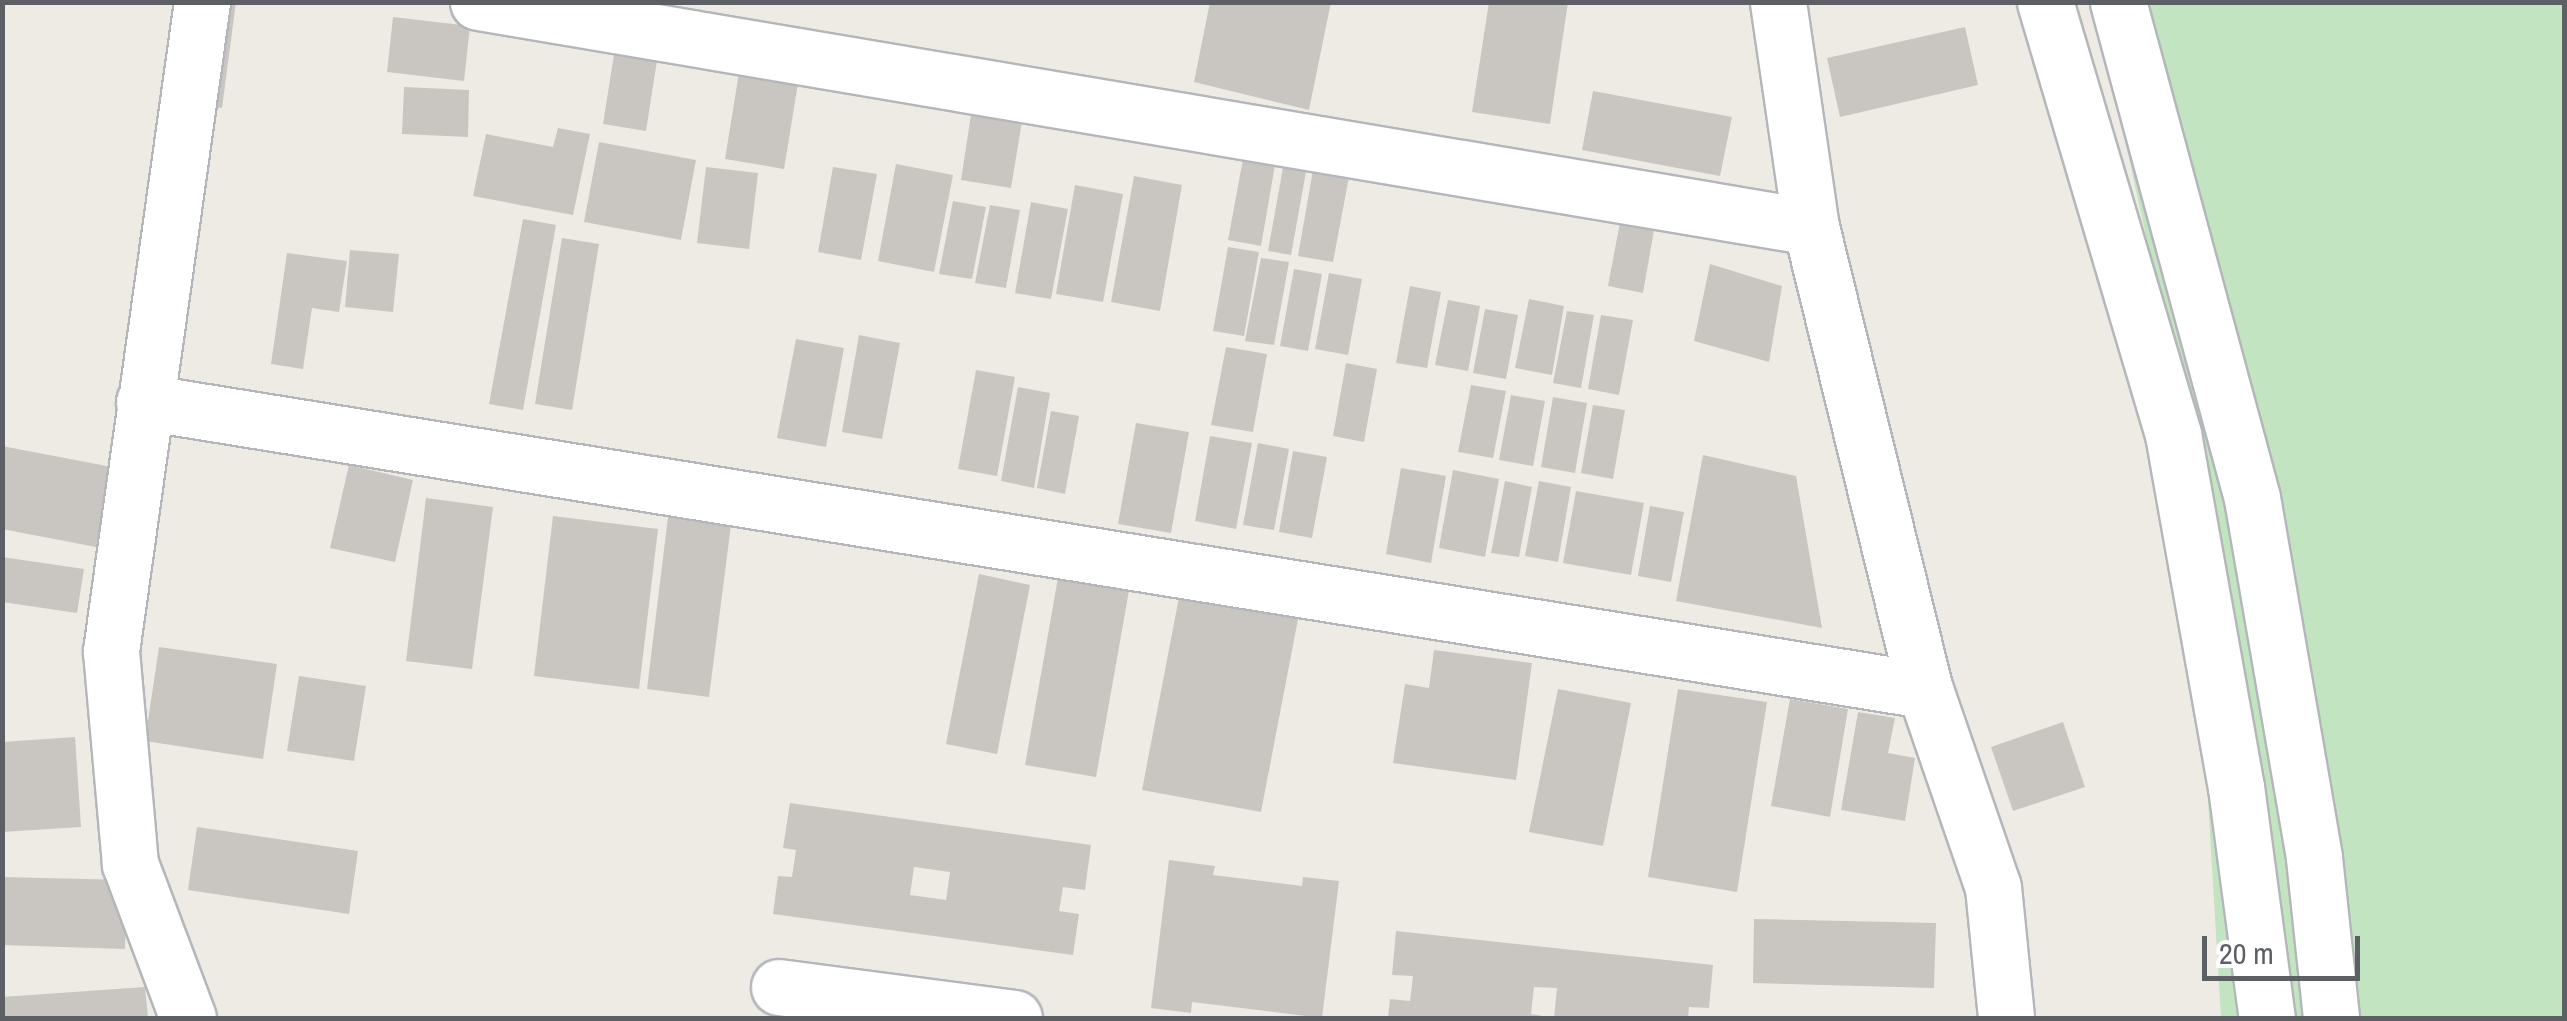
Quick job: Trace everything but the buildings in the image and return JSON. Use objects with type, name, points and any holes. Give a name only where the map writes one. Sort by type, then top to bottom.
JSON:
[{"type":"street","points":[[188,1018],[130,864],[110,651],[202,2]]},
{"type":"street","points":[[478,2],[1811,227]]},
{"type":"street","points":[[1778,2],[1811,227],[1925,690],[1993,887],[2006,1018]]},
{"type":"street","points":[[2045,2],[2173,434],[2267,1018]]},
{"type":"street","points":[[2118,2],[2252,498],[2314,858],[2331,1018]]},
{"type":"street","points":[[144,402],[1925,690]]},
{"type":"street","points":[[779,987],[1014,1018]]},
{"type":"green space","points":[[2095,3],[2564,3],[2564,1018],[2221,1018],[2185,415]]}]
